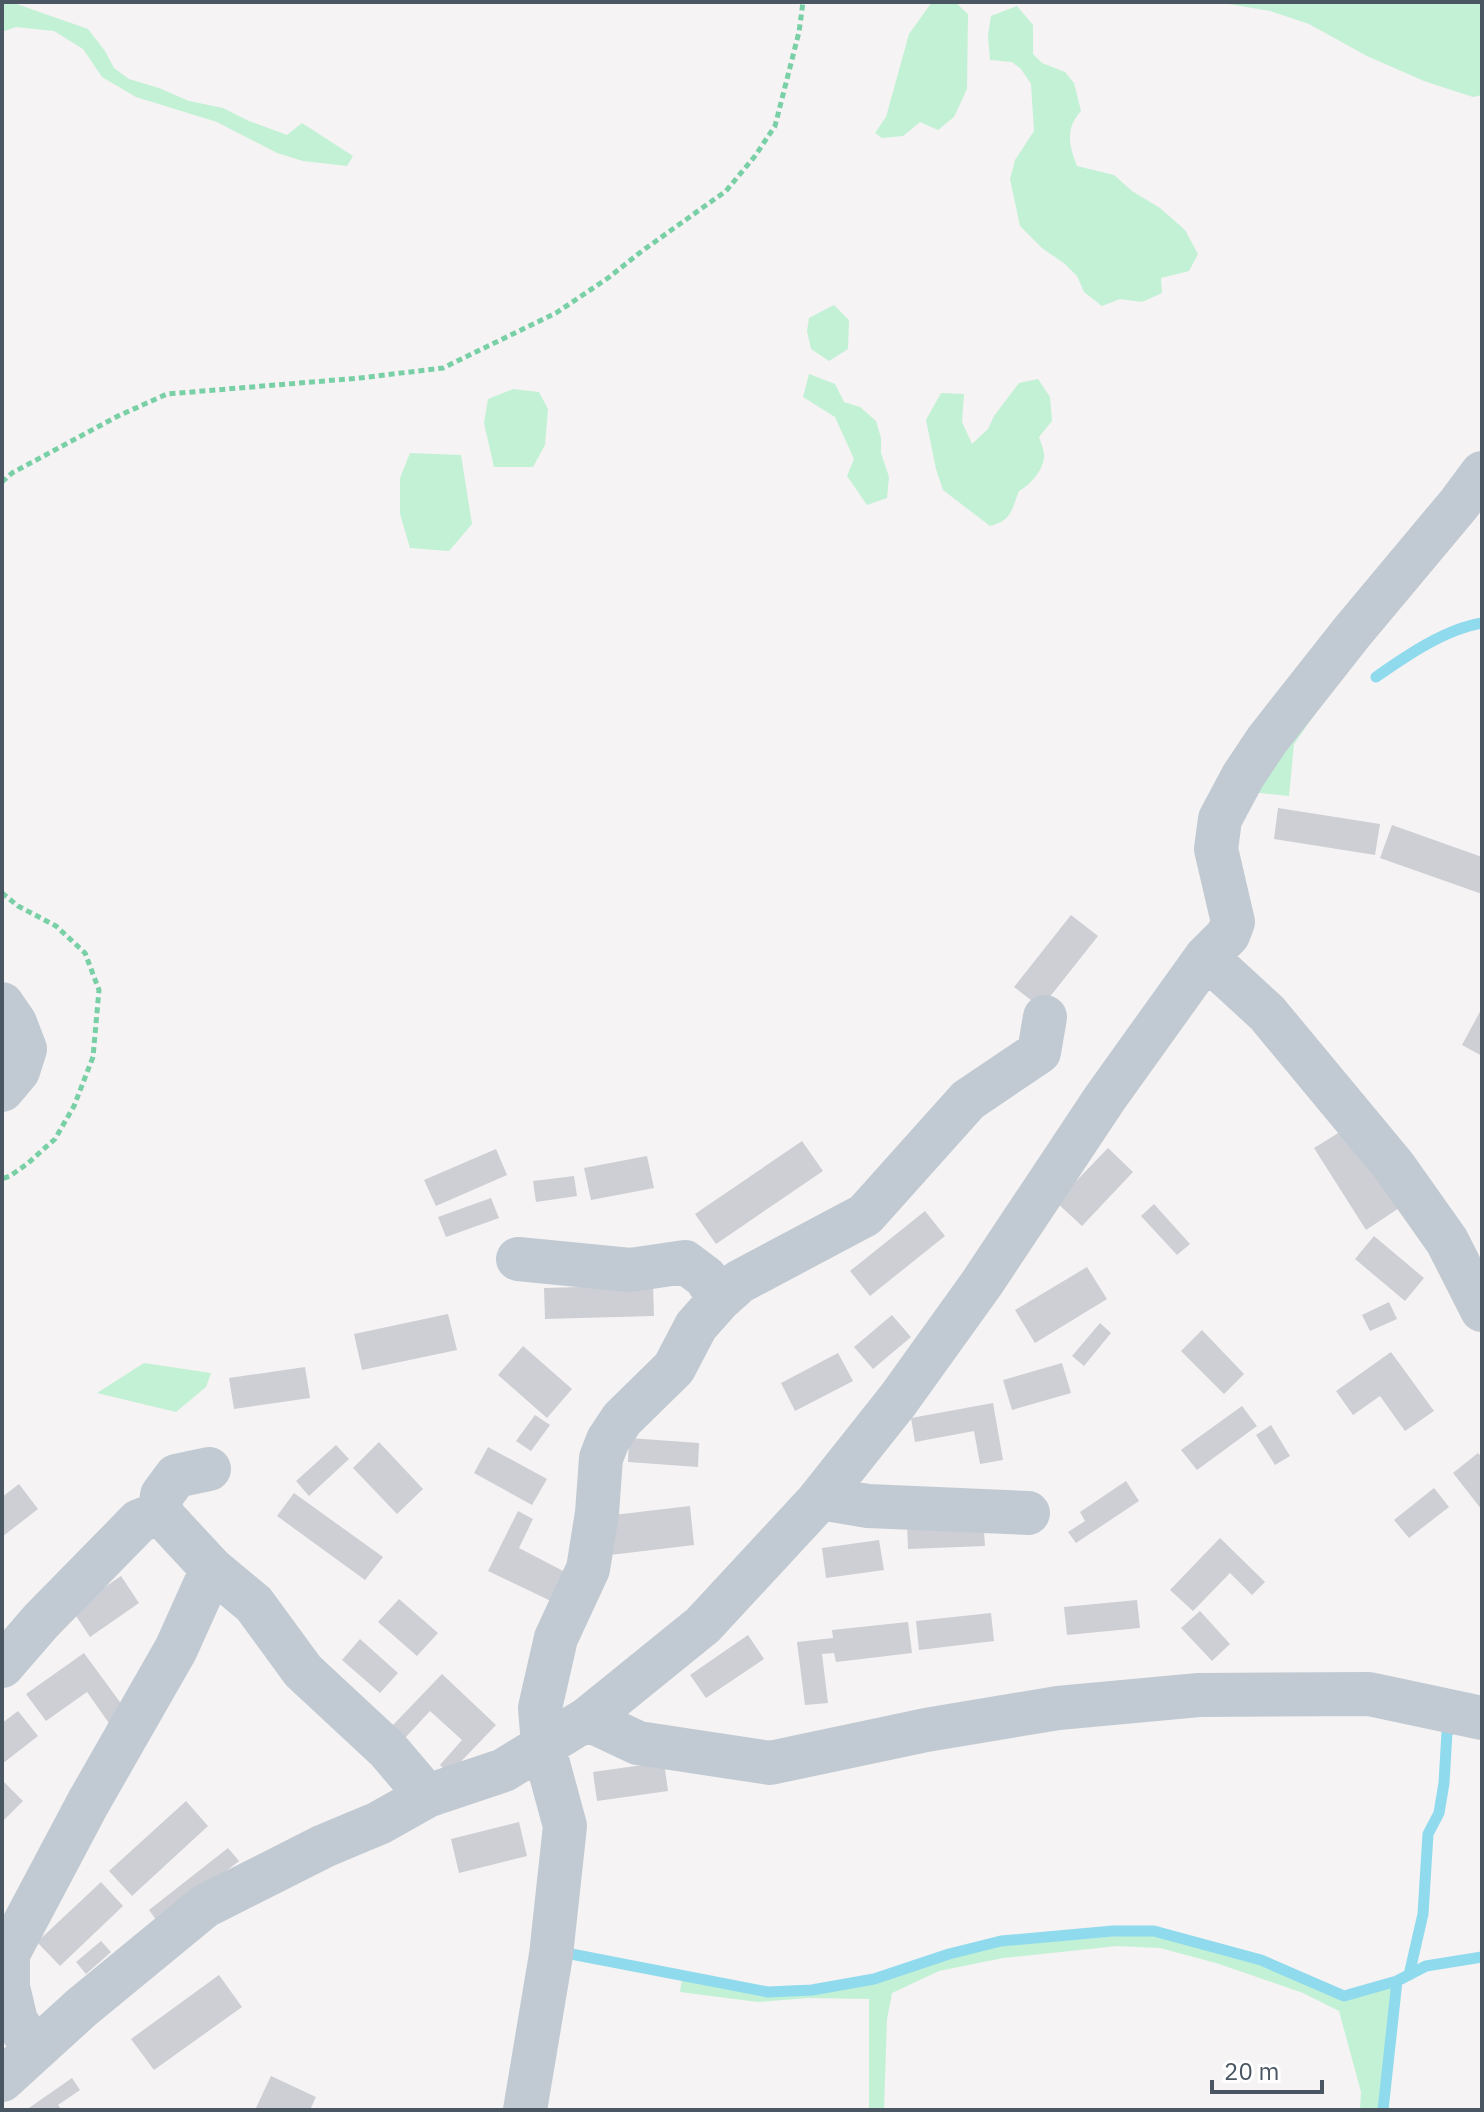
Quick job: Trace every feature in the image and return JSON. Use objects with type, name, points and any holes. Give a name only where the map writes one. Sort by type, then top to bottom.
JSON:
[{"type":"street","points":[[2,2080],[81,2008],[205,1906],[324,1846],[379,1823],[427,1796],[504,1770],[587,1719],[703,1625],[820,1498],[898,1400],[982,1283],[1105,1098],[1206,957],[1228,935],[1233,922],[1216,849],[1220,819],[1243,776],[1267,740],[1352,632],[1450,516],[1482,473]]},
{"type":"street","points":[[1206,957],[1267,1013],[1394,1166],[1447,1241],[1482,1310]]},
{"type":"street","points":[[2,1004],[15,1023],[25,1049],[18,1071],[2,1090]]},
{"type":"street","points":[[525,2110],[551,1955],[565,1826],[543,1745],[540,1708],[556,1638],[588,1569],[597,1513],[601,1458],[608,1440],[622,1419],[674,1368],[696,1326],[720,1299],[739,1282],[865,1215],[968,1100],[1039,1052],[1045,1017]]},
{"type":"street","points":[[518,1259],[630,1270],[685,1262],[705,1277],[720,1299]]},
{"type":"street","points":[[209,1469],[176,1476],[162,1495],[160,1513],[212,1569],[254,1604],[303,1671],[388,1750],[427,1796]]},
{"type":"street","points":[[820,1498],[868,1506],[1028,1513]]},
{"type":"street","points":[[2,1666],[41,1621],[139,1521],[160,1513]]},
{"type":"street","points":[[35,2050],[16,2021],[8,1987],[8,1954],[88,1803],[176,1649],[212,1569]]},
{"type":"street","points":[[587,1719],[638,1743],[770,1763],[926,1730],[1058,1708],[1199,1695],[1369,1694],[1482,1718]]},
{"type":"path","points":[[2,482],[12,473],[118,416],[167,394],[443,368],[556,313],[726,191],[755,156],[775,126],[799,32],[803,2]]},
{"type":"green space","points":[[2,2],[11,2],[88,29],[114,68],[129,79],[189,101],[223,108],[287,135],[302,123],[353,156],[347,166],[303,161],[277,153],[217,122],[136,97],[102,77],[83,49],[54,31],[16,27],[2,32]]},
{"type":"green space","points":[[932,2],[955,2],[968,14],[967,89],[954,117],[938,130],[920,122],[903,136],[882,138],[875,133],[886,117],[909,34]]},
{"type":"green space","points":[[1217,2],[1482,2],[1482,95],[1473,97],[1424,81],[1367,56],[1309,24],[1270,11]]},
{"type":"green space","points":[[1017,6],[1033,25],[1033,54],[1042,63],[1065,72],[1074,83],[1081,111],[1072,124],[1070,137],[1077,166],[1114,175],[1132,191],[1160,208],[1185,230],[1198,254],[1189,271],[1161,278],[1162,293],[1142,302],[1120,299],[1102,306],[1084,292],[1077,276],[1065,264],[1042,248],[1020,226],[1010,179],[1015,160],[1034,131],[1031,84],[1012,62],[990,60],[988,36],[991,16]]},
{"type":"green space","points":[[834,305],[849,320],[848,349],[829,361],[811,349],[807,331],[809,318]]},
{"type":"green space","points":[[809,374],[835,384],[844,402],[860,407],[876,421],[889,477],[887,498],[867,505],[847,476],[854,459],[835,417],[803,397]]},
{"type":"green space","points":[[1038,379],[1050,397],[1052,421],[1039,437],[1044,453],[1043,463],[1035,478],[1019,491],[1007,518],[990,526],[943,490],[926,420],[941,393],[964,394],[962,422],[972,444],[988,429],[1019,383]]},
{"type":"green space","points":[[513,389],[539,392],[548,409],[545,445],[533,467],[494,467],[484,423],[488,399]]},
{"type":"green space","points":[[410,453],[461,455],[472,524],[449,551],[410,548],[400,514],[400,478]]},
{"type":"green space","points":[[1370,635],[1294,744],[1289,796],[1242,791]]},
{"type":"green space","points":[[144,1363],[211,1373],[206,1387],[176,1412],[97,1393]]},
{"type":"green space","points":[[1116,1936],[1155,1936],[1261,1964],[1343,2001],[1393,1987],[1380,2110],[1360,2110],[1361,2092],[1339,2011],[1303,1993],[1216,1963],[1160,1948],[1117,1946],[1003,1958],[939,1971],[892,1993],[887,2019],[884,2110],[869,2110],[869,1999],[808,1998],[758,2002],[680,1992],[682,1979],[768,1995],[813,1993],[876,1982],[953,1956],[1003,1946]]},
{"type":"building","points":[[1278,808],[1380,824],[1375,855],[1274,839]]},
{"type":"building","points":[[1392,825],[1482,857],[1482,894],[1380,858]]},
{"type":"building","points":[[1071,915],[1098,936],[1041,1008],[1014,987]]},
{"type":"building","points":[[1482,1008],[1482,1056],[1462,1045]]},
{"type":"building","points":[[1348,1127],[1399,1208],[1366,1230],[1314,1148]]},
{"type":"building","points":[[802,1141],[823,1171],[716,1244],[695,1214]]},
{"type":"building","points":[[1108,1148],[1133,1172],[1082,1226],[1056,1202]]},
{"type":"building","points":[[496,1149],[507,1175],[436,1206],[424,1180]]},
{"type":"building","points":[[647,1156],[654,1188],[591,1200],[584,1168]]},
{"type":"building","points":[[574,1176],[577,1196],[536,1202],[533,1181]]},
{"type":"building","points":[[491,1198],[499,1218],[446,1237],[438,1217]]},
{"type":"building","points":[[1154,1204],[1190,1244],[1177,1255],[1141,1216]]},
{"type":"building","points":[[925,1211],[945,1236],[870,1296],[850,1271]]},
{"type":"building","points":[[1374,1236],[1424,1278],[1405,1301],[1355,1259]]},
{"type":"building","points":[[1087,1267],[1107,1299],[1035,1343],[1015,1310]]},
{"type":"building","points":[[653,1285],[654,1316],[545,1319],[544,1288]]},
{"type":"building","points":[[1389,1302],[1397,1319],[1370,1331],[1362,1315]]},
{"type":"building","points":[[448,1314],[457,1350],[362,1370],[354,1334]]},
{"type":"building","points":[[892,1315],[911,1337],[873,1369],[854,1347]]},
{"type":"building","points":[[1100,1323],[1111,1333],[1084,1366],[1072,1356]]},
{"type":"building","points":[[1202,1330],[1244,1374],[1224,1394],[1181,1351]]},
{"type":"building","points":[[523,1346],[572,1389],[547,1418],[498,1375]]},
{"type":"building","points":[[1391,1352],[1434,1411],[1405,1431],[1380,1396],[1353,1415],[1336,1391]]},
{"type":"building","points":[[838,1353],[853,1381],[795,1411],[781,1383]]},
{"type":"building","points":[[1062,1363],[1071,1393],[1012,1410],[1003,1380]]},
{"type":"building","points":[[305,1367],[310,1398],[234,1409],[229,1378]]},
{"type":"building","points":[[993,1403],[1003,1460],[980,1464],[974,1431],[915,1442],[911,1418]]},
{"type":"building","points":[[1242,1406],[1257,1426],[1197,1470],[1181,1450]]},
{"type":"building","points":[[535,1415],[550,1425],[531,1451],[516,1441]]},
{"type":"building","points":[[1271,1425],[1290,1456],[1275,1465],[1256,1435]]},
{"type":"building","points":[[629,1438],[699,1443],[698,1467],[628,1462]]},
{"type":"building","points":[[379,1442],[423,1489],[397,1514],[353,1468]]},
{"type":"building","points":[[336,1445],[349,1459],[309,1496],[296,1481]]},
{"type":"building","points":[[488,1447],[547,1479],[532,1505],[474,1473]]},
{"type":"building","points":[[1478,1453],[1482,1458],[1482,1510],[1453,1473]]},
{"type":"building","points":[[1126,1481],[1139,1501],[1076,1543],[1068,1532],[1085,1521],[1080,1512]]},
{"type":"building","points":[[19,1484],[38,1509],[2,1537],[2,1497]]},
{"type":"building","points":[[1434,1488],[1449,1507],[1409,1538],[1394,1520]]},
{"type":"building","points":[[294,1493],[383,1557],[365,1580],[277,1516]]},
{"type":"building","points":[[690,1506],[694,1545],[610,1555],[605,1516]]},
{"type":"building","points":[[518,1511],[533,1519],[519,1548],[567,1573],[553,1602],[488,1571]]},
{"type":"building","points":[[983,1518],[985,1546],[908,1549],[907,1521]]},
{"type":"building","points":[[1220,1538],[1265,1582],[1252,1595],[1230,1573],[1193,1611],[1170,1590]]},
{"type":"building","points":[[879,1540],[884,1570],[826,1578],[822,1548]]},
{"type":"building","points":[[121,1576],[139,1603],[90,1637],[72,1610]]},
{"type":"building","points":[[399,1599],[438,1633],[417,1656],[378,1622]]},
{"type":"building","points":[[1137,1600],[1140,1628],[1067,1635],[1064,1607]]},
{"type":"building","points":[[1200,1611],[1230,1644],[1212,1661],[1181,1628]]},
{"type":"building","points":[[991,1613],[994,1641],[919,1650],[916,1621]]},
{"type":"building","points":[[908,1622],[912,1653],[836,1662],[834,1653],[822,1654],[828,1703],[805,1705],[797,1642],[833,1638],[832,1630]]},
{"type":"building","points":[[748,1635],[764,1659],[706,1698],[690,1675]]},
{"type":"building","points":[[360,1639],[398,1673],[380,1693],[342,1660]]},
{"type":"building","points":[[84,1653],[128,1713],[111,1726],[87,1692],[46,1721],[26,1694]]},
{"type":"building","points":[[442,1674],[496,1725],[449,1774],[440,1765],[462,1740],[430,1711],[405,1738],[392,1726]]},
{"type":"building","points":[[18,1711],[38,1736],[2,1764],[2,1723]]},
{"type":"building","points":[[664,1762],[668,1791],[597,1801],[593,1772]]},
{"type":"building","points":[[2,1780],[23,1801],[2,1822]]},
{"type":"building","points":[[186,1801],[208,1826],[132,1896],[109,1871]]},
{"type":"building","points":[[519,1822],[527,1856],[459,1873],[451,1839]]},
{"type":"building","points":[[228,1848],[239,1861],[159,1924],[149,1910]]},
{"type":"building","points":[[101,1882],[123,1906],[60,1966],[37,1942]]},
{"type":"building","points":[[101,1941],[111,1952],[86,1974],[76,1962]]},
{"type":"building","points":[[219,1975],[242,2007],[154,2070],[131,2039]]},
{"type":"building","points":[[271,2076],[316,2097],[310,2110],[255,2110]]},
{"type":"building","points":[[72,2078],[80,2090],[58,2105],[62,2110],[26,2110]]},
{"type":"waterway","points":[[1376,677],[1440,637],[1482,623]]},
{"type":"waterway","points":[[1409,1975],[1423,1914],[1428,1834],[1439,1813],[1444,1783],[1447,1732],[1456,1726]]},
{"type":"waterway","points":[[566,1953],[768,1992],[812,1990],[874,1979],[949,1954],[1001,1941],[1113,1931],[1154,1931],[1261,1960],[1344,1996],[1397,1981],[1426,1966],[1482,1957]]},
{"type":"waterway","points":[[1383,2110],[1397,1981]]}]
